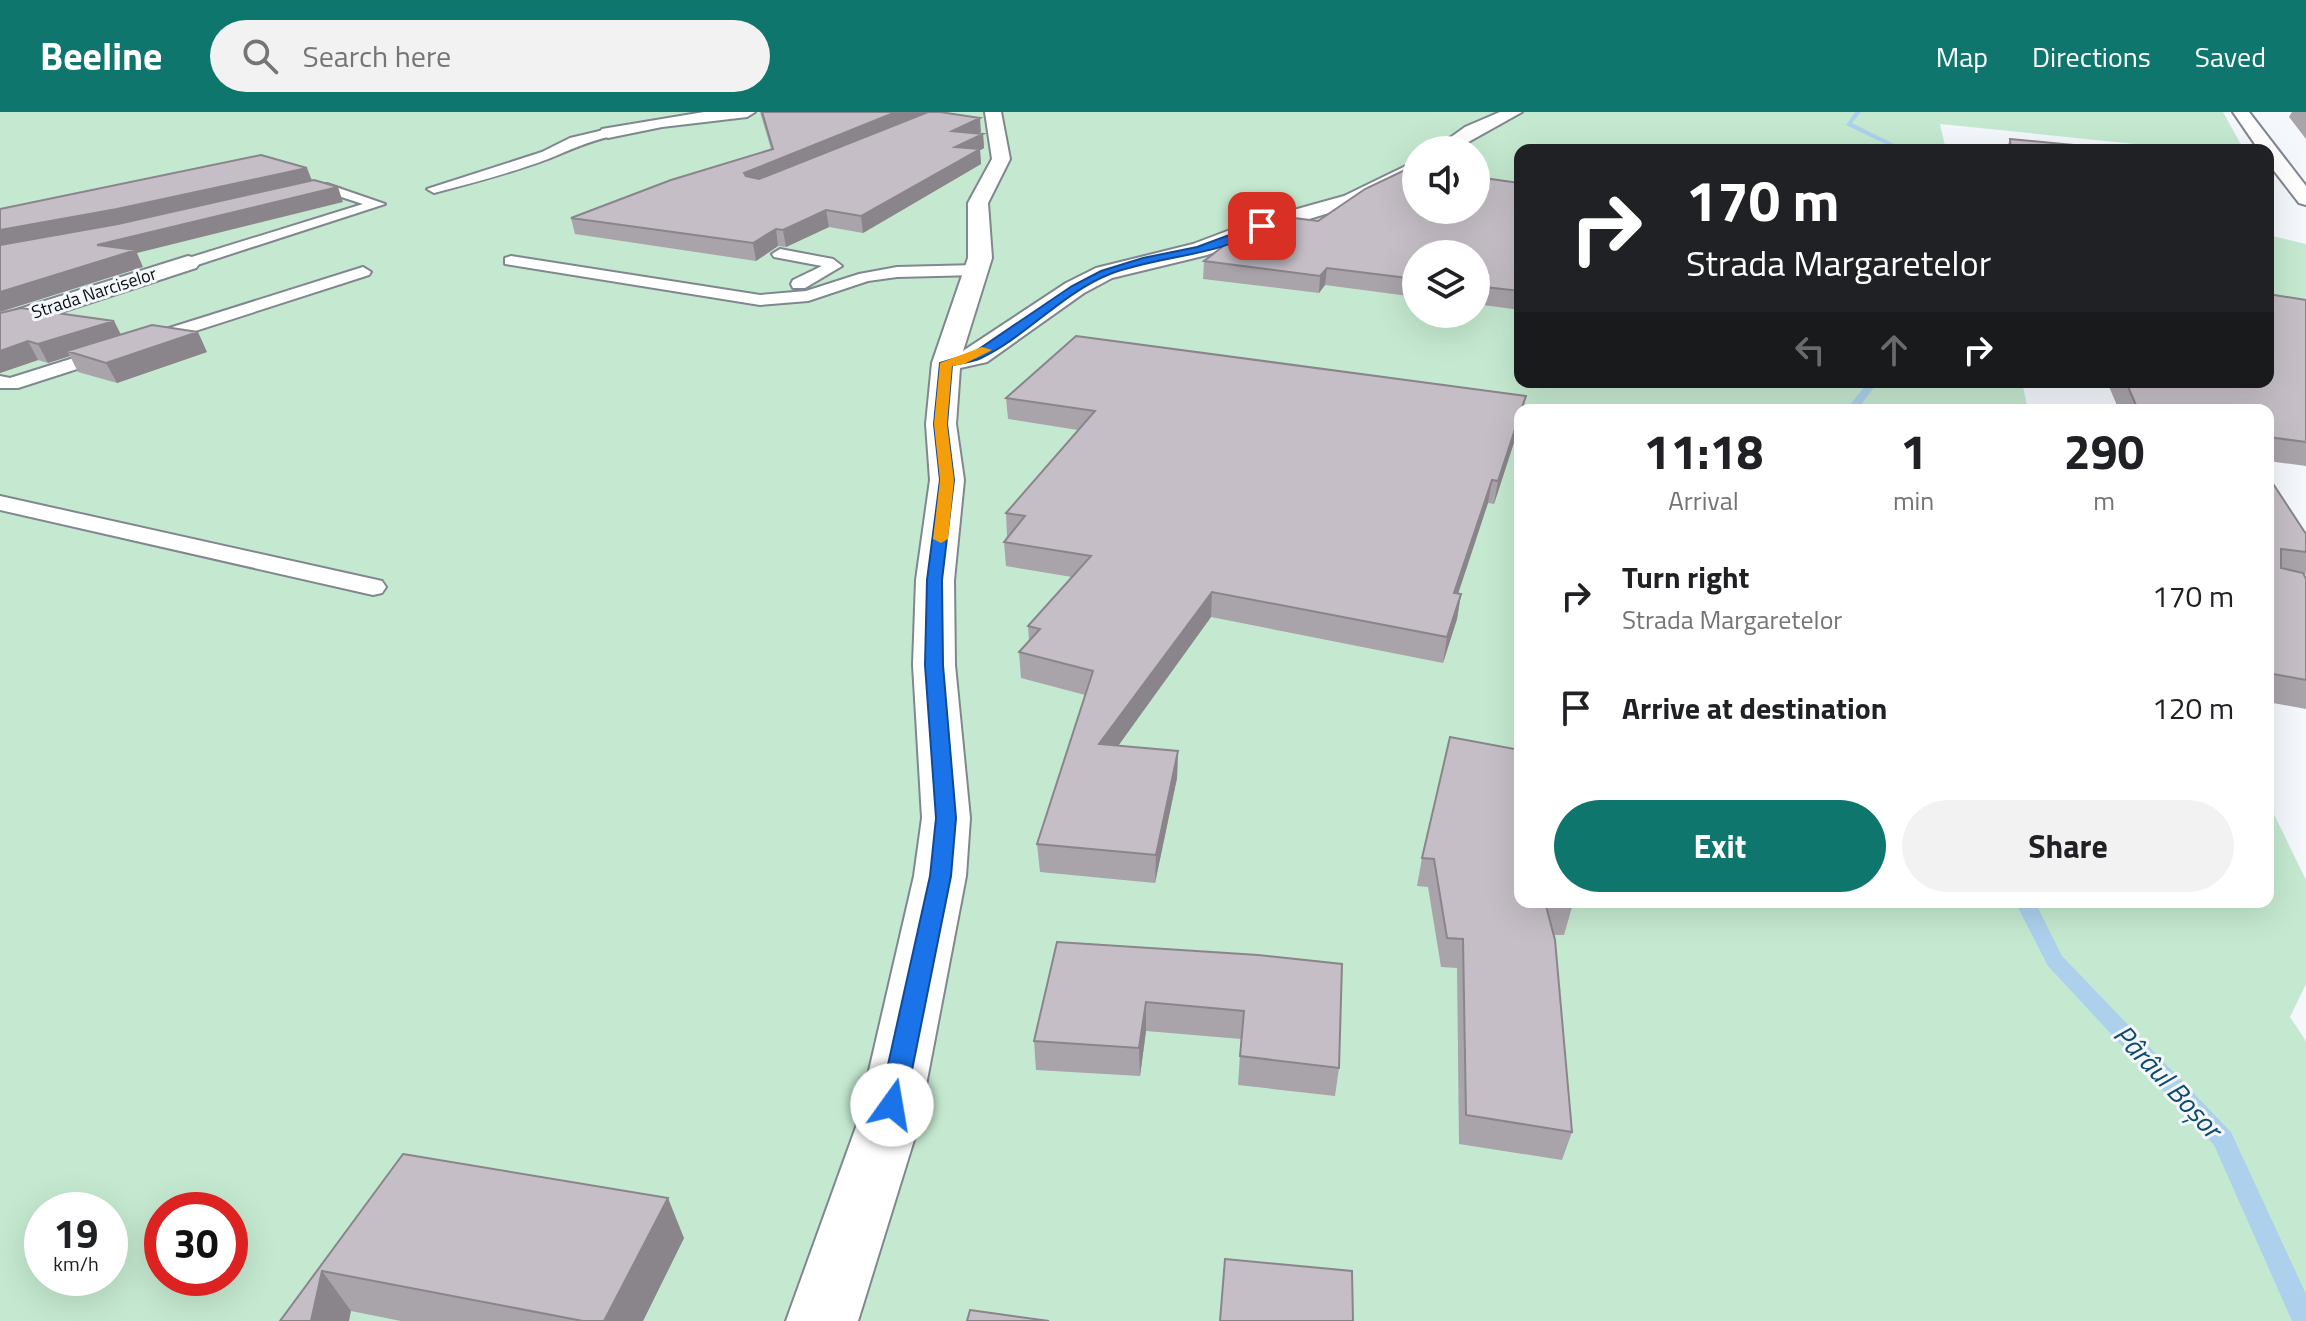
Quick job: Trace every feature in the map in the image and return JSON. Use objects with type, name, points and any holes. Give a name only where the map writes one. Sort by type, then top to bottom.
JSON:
[{"type":"street","points":[[608,133],[662,122],[747,112]]},
{"type":"street","points":[[822,1321],[887,1127],[940,876],[946,818],[934,665],[935,580],[947,480],[941,424],[946,363],[957,320],[980,258],[978,203],[1001,159],[993,112]]},
{"type":"street","points":[[1463,136],[1514,112]]},
{"type":"street","points":[[2241,112],[2264,144]]},
{"type":"street","points":[[2274,158],[2306,199]]},
{"type":"street","points":[[946,363],[977,356],[1075,288],[1104,273],[1143,261],[1199,250],[1262,226],[1351,200],[1402,174]]},
{"type":"street","name":"Strada Narciselor","points":[[0,324],[188,263]]},
{"type":"lane","points":[[434,189],[500,171],[546,155],[574,141],[608,133]]},
{"type":"lane","points":[[188,263],[378,204],[327,188],[284,196]]},
{"type":"lane","points":[[779,300],[791,288],[834,266],[780,254]]},
{"type":"lane","points":[[511,261],[760,300],[808,296],[865,277],[897,272],[977,270]]},
{"type":"lane","points":[[0,382],[11,384],[363,272]]},
{"type":"lane","points":[[0,503],[373,587]]},
{"type":"green space","points":[[0,112],[2223,112],[2241,144],[2135,144],[1940,124],[1945,144],[1514,144],[1514,388],[2023,388],[2027,404],[1514,404],[1514,908],[2274,908],[2274,814],[2306,880],[2306,984],[2290,1017],[2306,1041],[2306,1321],[0,1321]]},
{"type":"green space","points":[[2274,236],[2306,244],[2306,303],[2274,299]]},
{"type":"building","points":[[762,112],[896,112],[744,173],[759,179],[928,112],[980,118],[952,131],[983,134],[955,147],[980,149],[861,216],[826,210],[783,230],[776,229],[753,243],[571,218],[671,180],[773,149]]},
{"type":"building","points":[[2010,139],[2063,144],[2010,144]]},
{"type":"building","points":[[261,155],[307,168],[117,209],[0,230],[0,209]]},
{"type":"building","points":[[1402,171],[1402,224],[1490,224],[1490,179],[1514,182],[1514,290],[1490,288],[1490,240],[1402,240],[1402,277],[1327,268],[1320,276],[1204,261],[1248,227],[1278,216],[1318,221],[1365,189]]},
{"type":"building","points":[[314,180],[338,187],[97,245],[136,250],[0,292],[0,245],[118,224]]},
{"type":"building","points":[[2274,295],[2306,300],[2306,442],[2274,438],[2274,404],[2135,404],[2129,388],[2274,388]]},
{"type":"building","points":[[21,308],[114,321],[38,344],[28,341],[0,351],[0,313]]},
{"type":"building","points":[[152,325],[198,332],[106,363],[67,351]]},
{"type":"building","points":[[1076,336],[1526,396],[1523,404],[1514,404],[1514,432],[1498,481],[1492,480],[1454,593],[1461,594],[1447,637],[1212,592],[1099,744],[1178,751],[1156,855],[1037,844],[1093,671],[1019,652],[1040,629],[1028,626],[1091,556],[1004,542],[1025,516],[1006,513],[1095,411],[1006,398]]},
{"type":"building","points":[[2274,485],[2306,534],[2306,552],[2281,549],[2281,568],[2303,573],[2306,579],[2306,680],[2274,674]]},
{"type":"building","points":[[1450,737],[1514,749],[1514,908],[1547,908],[1555,940],[1572,1132],[1466,1115],[1463,939],[1447,938],[1434,859],[1422,858]]},
{"type":"building","points":[[1057,942],[1258,955],[1342,964],[1339,1068],[1240,1056],[1244,1011],[1146,1002],[1139,1048],[1034,1041]]},
{"type":"building","points":[[403,1154],[668,1198],[604,1321],[583,1321],[322,1271],[311,1321],[280,1321]]},
{"type":"building","points":[[1225,1259],[1352,1271],[1353,1321],[1220,1321]]},
{"type":"building","points":[[970,1310],[1049,1321],[967,1321]]},
{"type":"waterway","name":"Pârâul Boșor","points":[[1858,112],[1848,124],[1890,144]]},
{"type":"waterway","name":"Pârâul Boșor","points":[[1856,404],[1868,388]]},
{"type":"waterway","name":"Pârâul Boșor","points":[[2028,908],[2055,961],[2223,1139],[2305,1321]]},
{"type":"slow traffic","points":[[941,539],[947,480],[941,424],[946,363],[960,362],[986,350]]},
{"type":"route","points":[[892,1105],[940,876],[946,818],[934,665],[935,580],[947,480],[941,424],[946,363],[977,356],[1075,288],[1104,273],[1143,261],[1199,250],[1262,226]]}]
